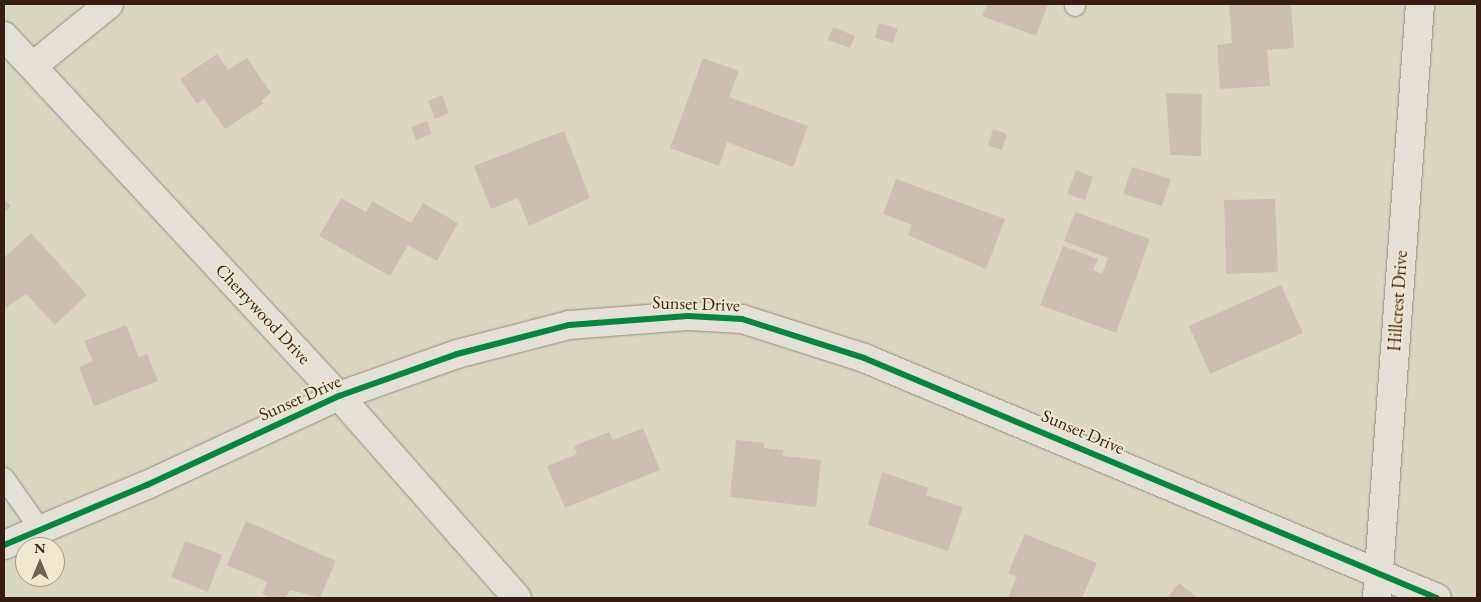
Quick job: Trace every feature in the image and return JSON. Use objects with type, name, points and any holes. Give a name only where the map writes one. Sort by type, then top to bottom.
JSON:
[{"type":"street","points":[[34,66],[109,4]]},
{"type":"street","name":"Hillcrest Drive","points":[[1377,598],[1420,4]]},
{"type":"street","name":"Cherrywood Drive","points":[[4,36],[340,396],[517,598]]},
{"type":"street","name":"Sunset Drive","points":[[4,545],[340,396],[457,354],[569,325],[633,317],[742,319],[864,358],[1379,572],[1437,598]]},
{"type":"lane","points":[[4,478],[40,529]]},
{"type":"building","points":[[987,4],[1048,4],[1036,36],[982,16]]},
{"type":"building","points":[[1229,4],[1291,4],[1294,48],[1267,50],[1270,86],[1220,89],[1217,45],[1232,43]]},
{"type":"building","points":[[879,23],[898,29],[893,43],[875,38]]},
{"type":"building","points":[[833,27],[855,36],[850,48],[828,40]]},
{"type":"building","points":[[217,54],[228,70],[247,58],[271,93],[261,101],[264,103],[225,129],[204,99],[197,104],[180,79]]},
{"type":"building","points":[[703,58],[739,71],[729,97],[808,126],[793,167],[727,142],[719,166],[670,148]]},
{"type":"building","points":[[1166,93],[1202,94],[1201,156],[1170,155]]},
{"type":"building","points":[[442,95],[449,113],[435,119],[428,101]]},
{"type":"building","points":[[427,121],[432,134],[416,140],[411,127]]},
{"type":"building","points":[[993,129],[1007,134],[1002,150],[988,146]]},
{"type":"building","points":[[564,131],[590,198],[529,226],[518,198],[491,209],[474,166]]},
{"type":"building","points":[[1132,167],[1171,179],[1162,206],[1123,194]]},
{"type":"building","points":[[1076,170],[1093,177],[1085,200],[1067,194]]},
{"type":"building","points":[[896,179],[1005,219],[986,269],[908,235],[912,225],[883,214]]},
{"type":"building","points":[[341,198],[366,212],[372,201],[411,223],[423,203],[458,223],[437,261],[408,245],[390,276],[319,236]]},
{"type":"building","points":[[4,199],[11,206],[4,212]]},
{"type":"building","points":[[1275,199],[1278,272],[1226,274],[1224,200]]},
{"type":"building","points":[[1075,212],[1150,239],[1116,333],[1040,305],[1063,246],[1098,259],[1093,270],[1102,274],[1108,258],[1064,241]]},
{"type":"building","points":[[31,233],[87,295],[55,325],[26,294],[4,309],[4,258]]},
{"type":"building","points":[[1281,285],[1303,333],[1210,374],[1189,326]]},
{"type":"building","points":[[126,325],[139,357],[147,354],[158,381],[94,406],[79,367],[93,361],[84,341]]},
{"type":"building","points":[[643,428],[660,470],[565,508],[547,466],[577,454],[574,446],[609,432],[613,440]]},
{"type":"building","points":[[736,440],[764,443],[764,448],[784,450],[783,456],[821,460],[816,507],[730,497]]},
{"type":"building","points":[[882,472],[929,488],[926,495],[963,507],[948,551],[868,525]]},
{"type":"building","points":[[246,521],[336,561],[320,598],[290,590],[286,598],[271,598],[262,594],[267,582],[227,565]]},
{"type":"building","points":[[1025,534],[1097,563],[1082,598],[1008,597],[1017,577],[1008,573]]},
{"type":"building","points":[[185,541],[222,555],[208,592],[171,577]]},
{"type":"building","points":[[1179,583],[1198,598],[1167,598]]},
{"type":"cycle path","points":[[4,545],[147,485],[339,396],[457,354],[569,325],[688,316],[742,319],[864,358],[1437,598]]}]
